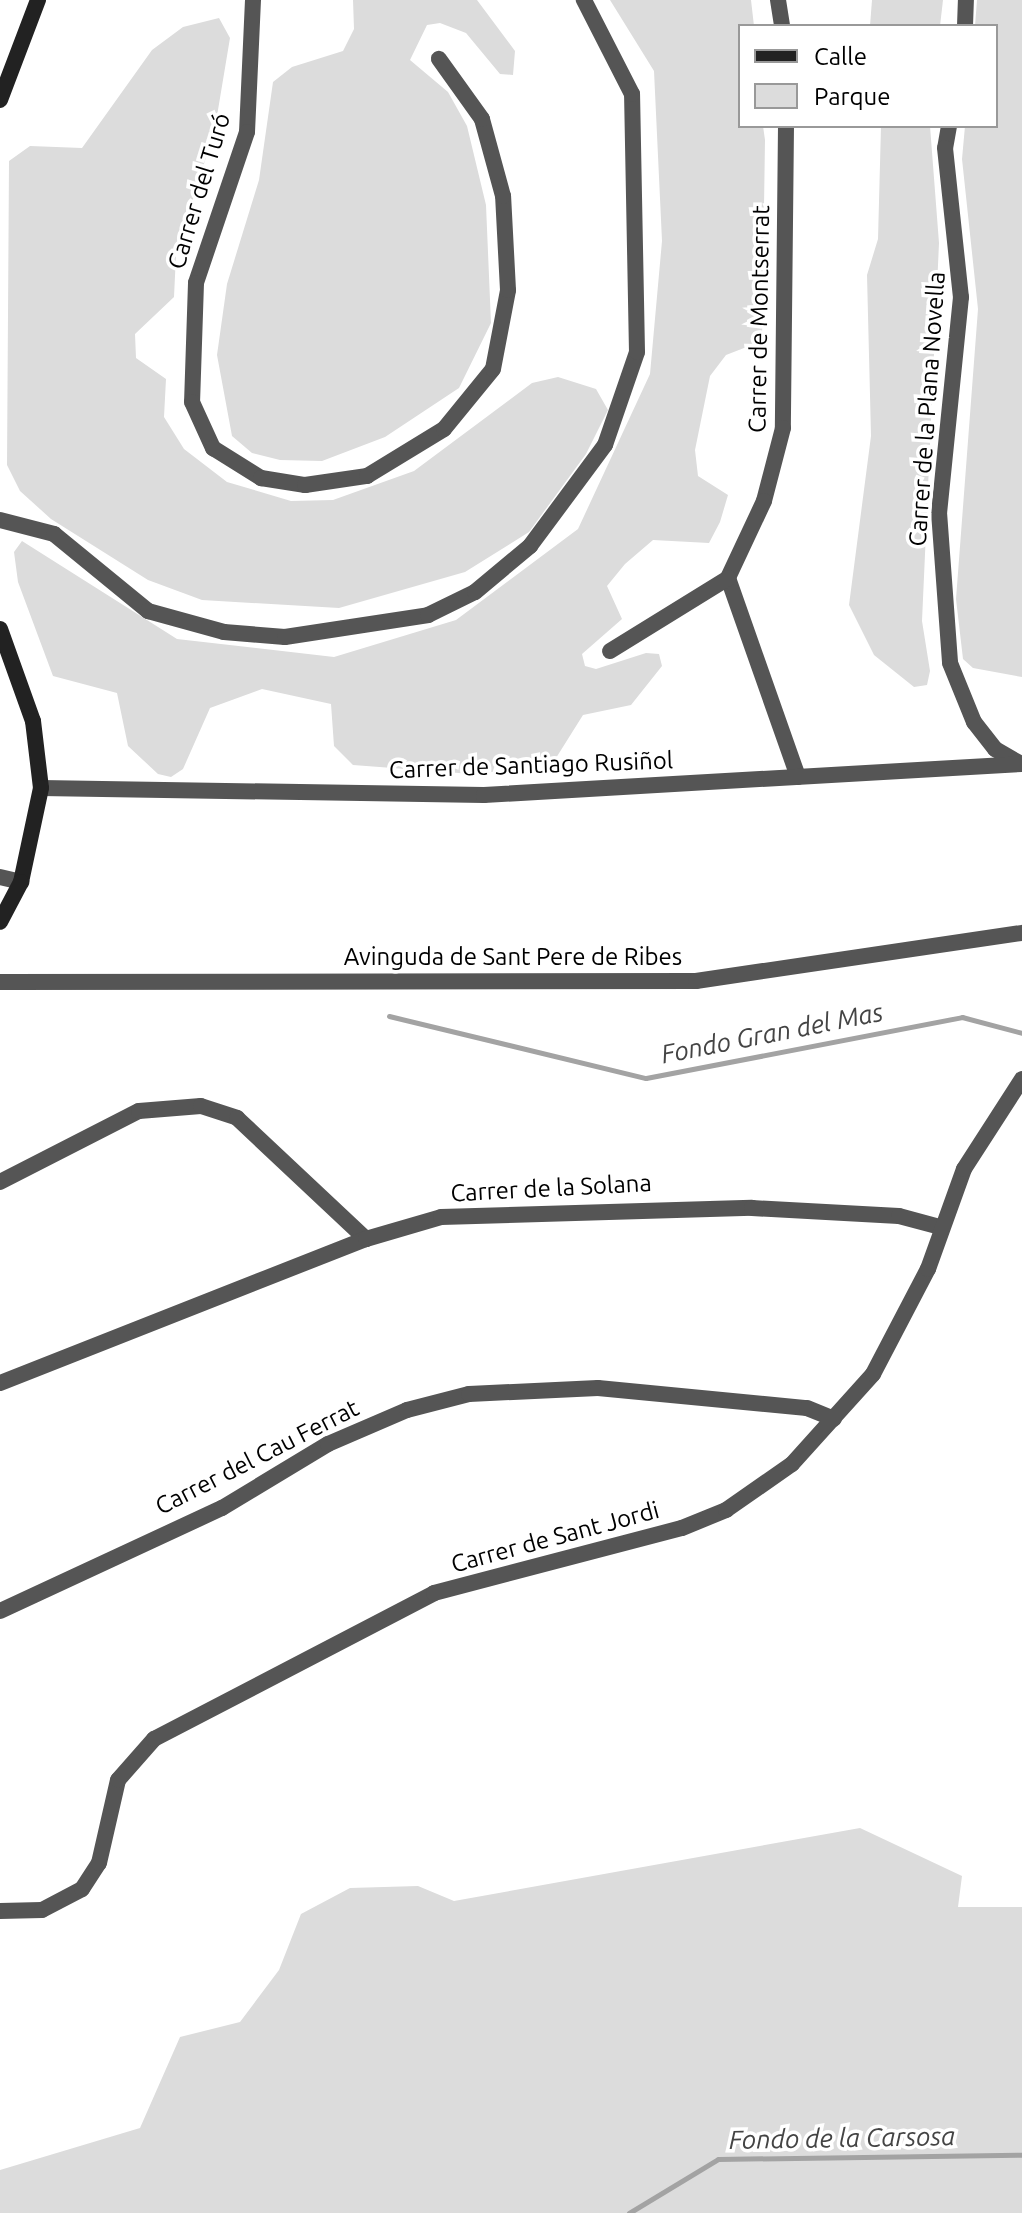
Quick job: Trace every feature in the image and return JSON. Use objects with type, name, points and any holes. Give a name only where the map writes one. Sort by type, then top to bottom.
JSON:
[{"type":"street","points":[[0,100],[38,0]]},
{"type":"street","name":"Carrer del Turó","points":[[253,0],[247,132],[196,283],[192,402],[213,448],[261,478],[305,485],[367,476],[444,429],[493,369],[508,290],[503,196],[482,119],[439,59]]},
{"type":"street","points":[[0,520],[54,534],[148,611],[224,632],[285,637],[428,615],[475,592],[530,546],[605,445],[637,352],[632,94],[584,0]]},
{"type":"street","points":[[778,0],[782,24]]},
{"type":"street","points":[[965,24],[966,0]]},
{"type":"street","name":"Carrer de Montserrat","points":[[728,578],[764,501],[783,428],[786,128]]},
{"type":"street","name":"Carrer de la Plana Novella","points":[[949,128],[945,148],[961,297],[939,512],[950,663],[974,722],[995,749],[1021,764]]},
{"type":"street","points":[[610,651],[728,578],[798,777]]},
{"type":"street","points":[[0,629],[33,721],[41,788],[21,882],[0,922]]},
{"type":"street","name":"Carrer de Santiago Rusiñol","points":[[41,788],[484,795],[1021,764]]},
{"type":"street","points":[[0,877],[21,882]]},
{"type":"street","name":"Avinguda de Sant Pere de Ribes","points":[[0,982],[696,981],[1022,933]]},
{"type":"street","name":"Carrer de Sant Jordi","points":[[0,1911],[42,1910],[92,1877],[118,1780],[154,1739],[434,1593],[636,1542],[726,1510],[792,1464],[834,1419],[892,1341],[983,1131],[1022,1079]]},
{"type":"street","points":[[0,1182],[139,1111],[201,1106],[237,1118],[366,1239]]},
{"type":"street","name":"Carrer de la Solana","points":[[0,1383],[366,1239],[441,1217],[622,1207],[899,1216],[940,1227]]},
{"type":"street","name":"Carrer del Cau Ferrat","points":[[0,1611],[222,1508],[328,1444],[407,1410],[469,1394],[598,1388],[807,1408],[834,1419]]},
{"type":"green space","points":[[353,0],[477,0],[515,51],[513,75],[500,74],[466,33],[440,23],[427,25],[410,60],[448,92],[467,126],[486,205],[491,323],[459,388],[385,437],[322,461],[280,460],[252,453],[232,436],[217,355],[227,284],[259,180],[273,82],[292,67],[343,51],[354,29]]},
{"type":"green space","points":[[610,0],[751,0],[754,24],[738,24],[738,128],[763,128],[765,140],[762,341],[726,355],[710,376],[695,450],[698,476],[728,495],[720,522],[709,543],[653,540],[625,564],[607,586],[622,619],[582,654],[585,666],[596,669],[646,653],[659,654],[662,666],[631,705],[583,715],[556,758],[532,768],[472,774],[353,765],[334,746],[331,704],[262,689],[210,708],[183,769],[171,777],[158,774],[128,746],[117,693],[53,676],[18,582],[14,552],[22,541],[177,639],[334,657],[456,620],[578,529],[650,374],[662,241],[654,71]]},
{"type":"green space","points":[[872,0],[943,0],[940,24],[870,24]]},
{"type":"green space","points":[[977,0],[1022,0],[1022,677],[973,668],[963,659],[956,599],[978,309],[962,159],[965,128],[998,128],[998,24],[975,24]]},
{"type":"green space","points":[[219,18],[230,38],[215,128],[176,255],[174,297],[135,334],[136,358],[166,379],[164,417],[184,449],[227,482],[291,501],[333,500],[414,471],[532,383],[558,377],[596,389],[608,410],[586,454],[529,532],[465,572],[339,608],[202,600],[148,580],[51,519],[20,491],[7,465],[9,161],[30,146],[82,148],[152,50],[183,27]]},
{"type":"green space","points":[[881,128],[930,128],[939,243],[922,621],[930,671],[927,685],[914,687],[874,655],[849,605],[871,436],[867,275],[878,239]]},
{"type":"green space","points":[[860,1828],[962,1876],[958,1907],[1022,1907],[1022,2213],[0,2213],[0,2170],[140,2128],[180,2037],[240,2022],[279,1970],[301,1914],[350,1888],[418,1886],[454,1901]]},
{"type":"waterway","name":"Fondo Gran del Mas","points":[[389,1016],[646,1078],[962,1017],[1022,1033]]},
{"type":"waterway","name":"Fondo de la Carsosa","points":[[629,2213],[718,2159],[1022,2155]]}]
